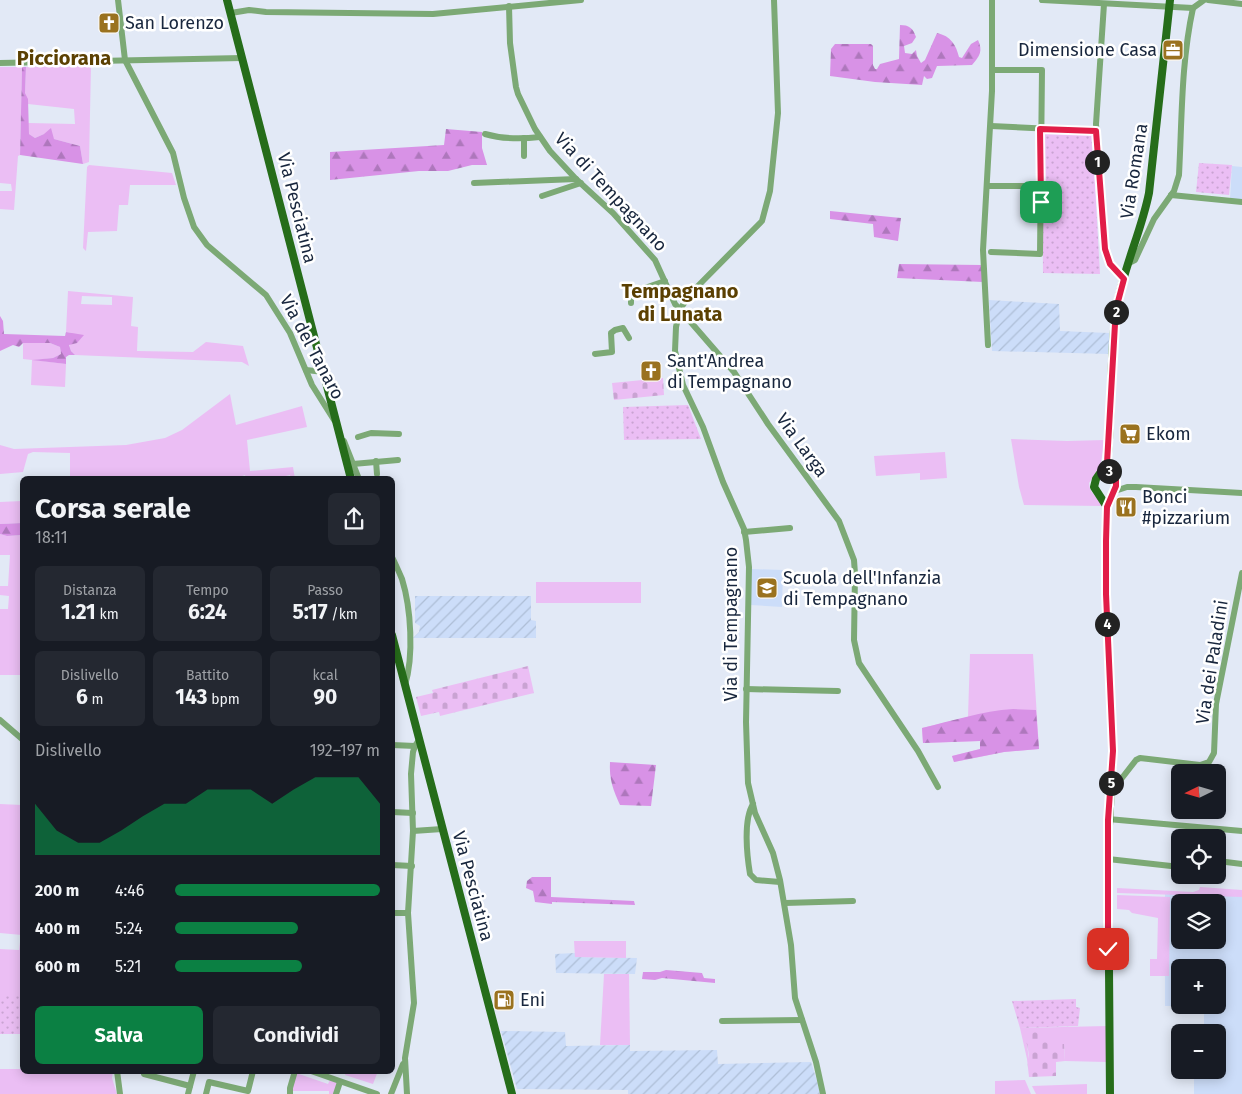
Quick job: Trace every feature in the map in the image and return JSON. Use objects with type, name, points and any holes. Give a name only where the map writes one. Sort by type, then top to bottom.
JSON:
[{"type":"main road","name":"Via Pesciatina","points":[[227,0],[350,476]]},
{"type":"main road","name":"Via Romana","points":[[1107,463],[1117,304],[1150,188],[1169,3]]},
{"type":"main road","points":[[1107,463],[1100,476],[1096,479],[1094,486],[1107,507]]},
{"type":"main road","points":[[1107,463],[1113,478],[1114,493],[1107,507],[1106,594],[1112,738],[1108,820],[1110,1094]]},
{"type":"main road","points":[[1100,476],[1106,474],[1113,478]]},
{"type":"main road","points":[[1100,495],[1106,496],[1114,493]]},
{"type":"main road","name":"Via Pesciatina","points":[[395,647],[417,743],[442,829],[512,1094]]},
{"type":"street","name":"Via del Tanaro","points":[[118,0],[125,60],[173,153],[194,227],[207,245],[266,295],[290,333],[312,385],[337,424]]},
{"type":"street","points":[[231,13],[249,10],[266,12],[433,14],[512,4],[581,0]]},
{"type":"street","points":[[680,309],[693,291],[762,221],[765,212],[770,191],[778,113],[774,0]]},
{"type":"street","points":[[988,345],[983,250],[991,126],[992,0]]},
{"type":"street","points":[[1042,0],[1104,4],[1169,3],[1193,8],[1206,0],[1242,4]]},
{"type":"street","name":"Via di Tempagnano","points":[[512,4],[510,43],[516,87],[540,137],[550,151],[614,213],[647,249],[658,264],[680,309],[675,336],[680,376],[703,427],[744,532],[749,567],[746,689],[748,783],[753,804],[773,853],[780,882],[791,945],[795,998],[816,1062],[823,1094]]},
{"type":"street","points":[[1104,4],[1096,131],[1105,249],[1110,264],[1124,279]]},
{"type":"street","points":[[1129,263],[1134,260],[1153,222],[1171,195],[1179,175],[1186,45],[1193,8]]},
{"type":"street","points":[[0,63],[242,58]]},
{"type":"street","points":[[991,252],[1040,254],[1042,186],[1040,129],[1042,70],[992,70]]},
{"type":"street","points":[[991,126],[1096,131]]},
{"type":"street","points":[[485,134],[495,137],[540,137]]},
{"type":"street","points":[[524,138],[524,156]]},
{"type":"street","points":[[474,183],[579,181]]},
{"type":"street","points":[[542,196],[579,181]]},
{"type":"street","points":[[987,186],[1042,186]]},
{"type":"street","points":[[1171,195],[1242,202]]},
{"type":"street","points":[[1142,221],[1153,222]]},
{"type":"street","points":[[631,303],[631,294],[633,292],[665,281]]},
{"type":"street","name":"Via Larga","points":[[680,309],[734,372],[768,424],[839,521],[854,560],[856,574],[854,640],[860,663],[918,751],[938,787]]},
{"type":"street","points":[[595,354],[612,352],[612,333],[614,330],[623,328],[629,338]]},
{"type":"street","points":[[306,370],[324,372]]},
{"type":"street","name":"Via Pesciatina","points":[[337,424],[358,476]]},
{"type":"street","points":[[358,437],[371,433],[399,434]]},
{"type":"street","points":[[353,464],[398,460]]},
{"type":"street","points":[[376,461],[377,474]]},
{"type":"street","points":[[1113,478],[1127,487]]},
{"type":"street","points":[[1114,493],[1127,487],[1242,493]]},
{"type":"street","points":[[744,532],[790,528]]},
{"type":"street","name":"Via Pesciatina","points":[[395,564],[402,580],[407,600],[409,672],[405,685]]},
{"type":"street","name":"Via dei Paladini","points":[[1111,786],[1122,778],[1136,760],[1140,758],[1200,765],[1207,763],[1213,758],[1215,750],[1216,704],[1242,574]]},
{"type":"street","points":[[746,689],[838,691]]},
{"type":"street","points":[[0,720],[20,737]]},
{"type":"street","points":[[391,1094],[405,1058],[414,1003],[408,913],[412,866],[412,774],[417,743],[395,745]]},
{"type":"street","points":[[753,804],[749,810],[747,821],[750,874],[756,880],[780,882]]},
{"type":"street","points":[[395,812],[413,813]]},
{"type":"street","points":[[1108,820],[1242,831]]},
{"type":"street","points":[[413,831],[442,829]]},
{"type":"street","points":[[1108,859],[1171,866]]},
{"type":"street","points":[[1226,862],[1242,864]]},
{"type":"street","points":[[395,865],[412,866]]},
{"type":"street","points":[[785,903],[853,900]]},
{"type":"street","points":[[395,913],[408,913]]},
{"type":"street","points":[[722,1021],[802,1020]]},
{"type":"street","points":[[405,1058],[407,1094]]},
{"type":"street","points":[[117,1074],[120,1094]]},
{"type":"street","points":[[144,1074],[190,1086]]},
{"type":"street","points":[[188,1094],[193,1074]]},
{"type":"street","points":[[206,1094],[209,1082],[248,1091],[252,1074]]},
{"type":"street","points":[[290,1094],[294,1074]]},
{"type":"street","points":[[319,1074],[377,1094]]},
{"type":"street","points":[[336,1094],[340,1082]]},
{"type":"shaded area","points":[[1232,166],[1242,167],[1242,200],[1230,199]]},
{"type":"shaded area","points":[[989,300],[1059,304],[1060,331],[1109,333],[1109,354],[992,351]]},
{"type":"shaded area","name":"Scuola dell'Infanzia di Tempagnano","points":[[751,569],[783,570],[782,607],[751,605]]},
{"type":"shaded area","points":[[415,596],[531,596],[531,620],[536,621],[536,638],[413,638],[419,632],[420,626],[415,623]]},
{"type":"shaded area","points":[[1165,892],[1216,894],[1171,894],[1171,949],[1226,949],[1226,894],[1242,895],[1242,1094],[1194,1094],[1194,1079],[1226,1079],[1226,1024],[1204,1024],[1204,1014],[1226,1014],[1226,959],[1171,959],[1171,1006],[1165,1006]]},
{"type":"shaded area","points":[[575,953],[575,957],[637,958],[635,974],[556,973],[555,954]]},
{"type":"shaded area","points":[[501,1031],[565,1032],[566,1046],[630,1045],[630,1051],[717,1050],[718,1064],[811,1062],[820,1094],[628,1094],[628,1090],[517,1089]]},
{"type":"green space","points":[[900,25],[914,31],[916,37],[912,43],[904,46],[905,53],[912,54],[916,50],[921,63],[925,60],[937,33],[946,36],[952,42],[959,57],[962,58],[971,44],[978,40],[980,53],[972,65],[937,66],[932,78],[927,79],[924,76],[922,85],[875,82],[830,76],[831,49],[835,44],[871,44],[873,46],[873,65],[875,69],[880,64],[899,59]]},
{"type":"green space","points":[[91,65],[89,162],[83,164],[80,146],[54,139],[44,134],[35,138],[29,134],[28,123],[75,124],[74,109],[28,104],[25,93],[26,67]]},
{"type":"green space","points":[[0,67],[22,67],[20,155],[18,156],[14,210],[0,209],[0,191],[12,191],[11,184],[0,183]]},
{"type":"green space","points":[[22,67],[26,67],[25,93],[28,99],[29,134],[35,138],[51,128],[54,139],[80,146],[83,164],[20,155]]},
{"type":"green space","points":[[446,129],[482,132],[482,148],[487,165],[472,165],[448,171],[419,171],[330,180],[330,152],[444,145]]},
{"type":"green space","points":[[1042,131],[1092,132],[1100,274],[1043,273]]},
{"type":"green space","points":[[1199,163],[1232,165],[1229,195],[1196,192]]},
{"type":"green space","points":[[89,165],[172,173],[176,185],[130,185],[128,205],[119,205],[117,231],[88,232],[86,251],[83,248],[87,167]]},
{"type":"green space","points":[[830,211],[901,218],[898,241],[874,237],[873,224],[830,219]]},
{"type":"green space","points":[[899,264],[982,265],[983,282],[897,278]]},
{"type":"green space","points":[[68,291],[133,297],[131,326],[138,327],[137,351],[193,352],[206,342],[243,346],[249,366],[242,362],[75,355],[69,345],[72,333],[66,332]],"holes":[[[82,296],[112,297],[112,305],[81,304]]]},
{"type":"green space","points":[[0,316],[3,321],[4,334],[65,336],[66,332],[84,335],[77,343],[69,345],[75,355],[66,357],[66,364],[32,360],[53,358],[61,354],[60,347],[50,343],[23,343],[19,347],[13,345],[0,351]]},
{"type":"green space","points":[[23,343],[50,343],[60,347],[61,354],[53,358],[35,360],[66,364],[65,387],[31,385],[32,360],[23,359]]},
{"type":"green space","points":[[663,378],[664,395],[614,400],[612,383]]},
{"type":"green space","points":[[230,394],[236,425],[302,406],[307,427],[247,440],[250,471],[293,467],[294,476],[70,476],[70,453],[33,452],[28,454],[23,472],[0,474],[0,445],[14,449],[126,445],[165,438],[182,430]]},
{"type":"green space","points":[[688,405],[701,439],[624,440],[623,407]]},
{"type":"green space","points":[[1011,439],[1105,440],[1100,467],[1089,483],[1092,493],[1102,506],[1024,505]]},
{"type":"green space","points":[[945,452],[947,478],[920,480],[920,473],[876,476],[874,456]]},
{"type":"green space","points":[[20,501],[20,523],[0,524],[0,502]]},
{"type":"green space","points":[[20,523],[20,535],[7,536],[0,534],[0,524]]},
{"type":"green space","points":[[0,534],[7,536],[20,535],[20,675],[0,675],[0,609],[8,609],[9,596],[0,595],[0,586],[8,586],[10,555],[0,555]]},
{"type":"green space","points":[[536,582],[641,582],[641,603],[536,603]]},
{"type":"green space","points":[[970,654],[1033,654],[1039,749],[1004,752],[954,762],[952,756],[980,749],[980,741],[923,743],[922,728],[968,717]]},
{"type":"green space","points":[[528,666],[534,693],[440,716],[439,712],[421,716],[416,697],[433,693],[432,690]]},
{"type":"green space","points":[[1013,709],[1036,710],[1039,749],[1004,752],[954,762],[952,756],[980,749],[980,741],[923,743],[922,728],[978,714]]},
{"type":"green space","points":[[610,762],[656,765],[651,806],[620,805],[612,784]]},
{"type":"green space","points":[[0,804],[20,805],[20,935],[0,933]]},
{"type":"green space","points":[[532,877],[551,877],[551,897],[634,901],[635,905],[535,902],[533,891],[526,888],[527,881]]},
{"type":"green space","points":[[1200,887],[1242,890],[1242,897],[1226,896],[1226,894],[1117,893],[1117,888],[1193,892],[1199,890]]},
{"type":"green space","points":[[1117,895],[1170,897],[1169,976],[1150,976],[1150,959],[1157,959],[1158,918],[1132,913],[1129,910],[1117,909]]},
{"type":"green space","points":[[574,941],[626,941],[626,958],[575,957]]},
{"type":"green space","points":[[20,942],[20,994],[0,994],[0,949],[19,950]]},
{"type":"green space","points":[[666,970],[702,973],[704,978],[715,979],[715,983],[662,978],[655,980],[642,979],[643,972]]},
{"type":"green space","points":[[604,974],[629,974],[630,1045],[600,1045]]},
{"type":"green space","points":[[0,994],[20,994],[20,1034],[0,1034]]},
{"type":"green space","points":[[1076,999],[1076,1007],[1080,1008],[1078,1026],[1020,1028],[1012,1001]]},
{"type":"green space","points":[[1107,1026],[1106,1062],[1065,1061],[1064,1044],[1027,1045],[1029,1059],[1027,1059],[1020,1028]]},
{"type":"green space","points":[[1038,1031],[1052,1035],[1052,1039],[1056,1039],[1057,1044],[1064,1044],[1065,1061],[1056,1062],[1056,1076],[1029,1077],[1027,1059],[1029,1059],[1029,1056],[1025,1032]]},
{"type":"green space","points":[[0,1069],[20,1069],[20,1074],[113,1074],[117,1094],[0,1094]]},
{"type":"green space","points":[[296,1074],[328,1084],[330,1080],[338,1083],[335,1094],[329,1094],[329,1091],[292,1091]]},
{"type":"green space","points":[[345,1074],[377,1074],[373,1084]]},
{"type":"green space","points":[[1025,1080],[1031,1094],[995,1094],[995,1081]]},
{"type":"green space","points":[[1087,1084],[1087,1094],[1036,1094],[1032,1086]]},
{"type":"place","name":"San Lorenzo","points":[[109,23]]},
{"type":"place","name":"Dimensione Casa","points":[[1173,50]]},
{"type":"place","name":"Sant'Andrea di Tempagnano","points":[[651,371]]},
{"type":"place","name":"Ekom","points":[[1130,434]]},
{"type":"place","name":"Bonci #pizzarium","points":[[1126,507]]},
{"type":"place","name":"Scuola dell'Infanzia di Tempagnano","points":[[767,588]]},
{"type":"place","name":"Eni","points":[[504,1000]]},
{"type":"district","name":"Picciorana","points":[[64,58]]},
{"type":"district","name":"Tempagnano di Lunata","points":[[680,302]]},
{"type":"route","points":[[1041,202],[1040,129],[1096,131],[1098,181],[1107,260],[1124,279],[1116,309],[1107,463],[1110,475],[1116,480],[1115,491],[1107,507],[1106,541],[1106,594],[1113,751],[1108,820],[1108,949]]}]
